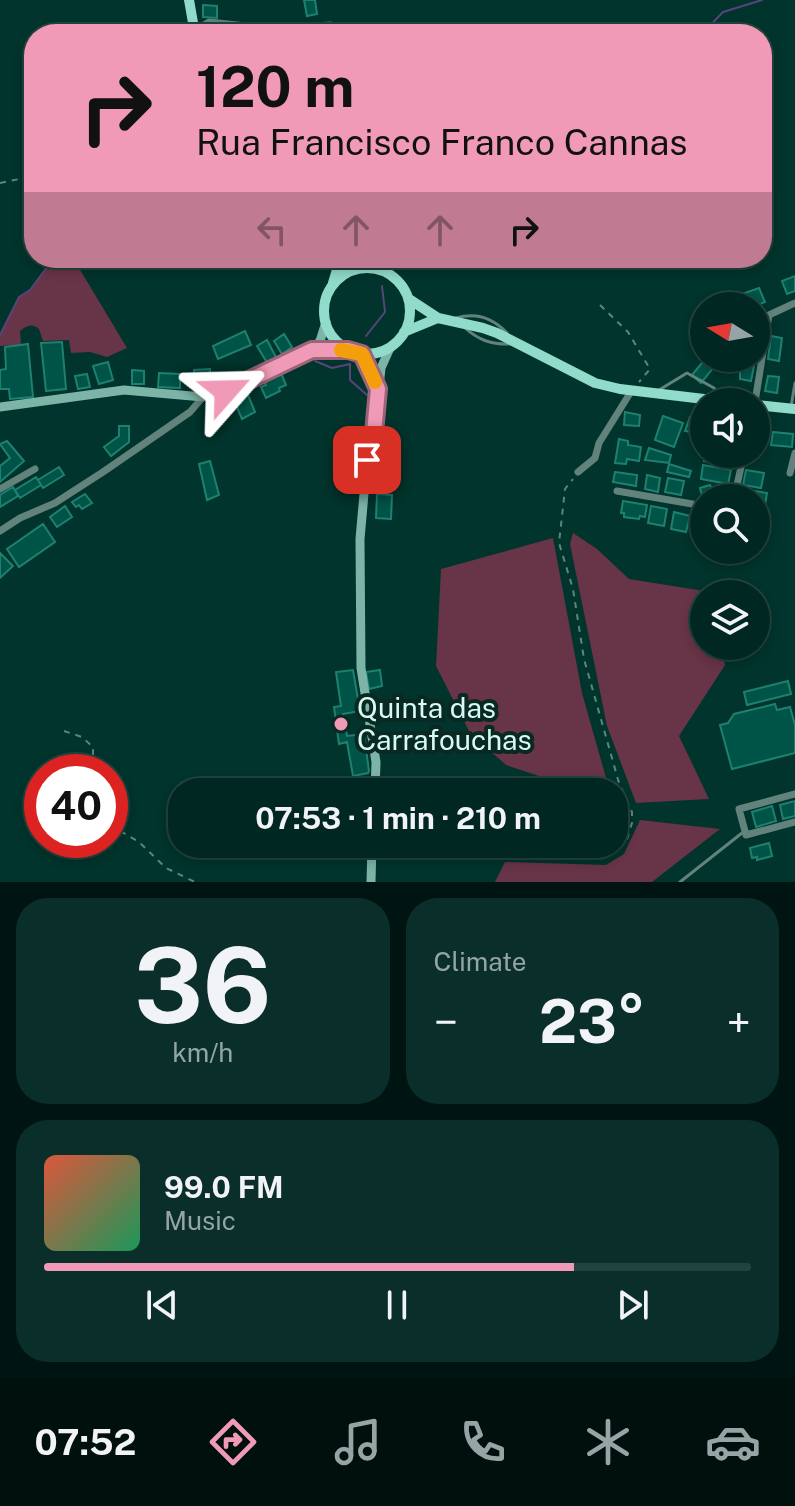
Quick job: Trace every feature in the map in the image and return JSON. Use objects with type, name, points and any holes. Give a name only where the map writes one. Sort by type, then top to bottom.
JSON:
[{"type":"main road","points":[[189,0],[194,24]]},
{"type":"main road","points":[[332,286],[342,276],[368,268],[382,270],[394,277],[409,299],[410,313],[404,332],[390,348],[377,353],[362,354],[348,350],[336,341],[326,322],[325,300],[337,268]]},
{"type":"main road","points":[[409,299],[448,320],[483,328],[582,378],[633,390],[690,397]]},
{"type":"main road","points":[[404,332],[448,320]]},
{"type":"main road","points":[[770,406],[793,409]]},
{"type":"street","points":[[206,24],[231,24]]},
{"type":"street","points":[[758,388],[769,315],[795,303]]},
{"type":"street","points":[[312,350],[324,332],[326,322]]},
{"type":"street","points":[[375,778],[376,762],[361,668],[360,539],[367,460],[374,433],[381,368],[390,348]]},
{"type":"street","points":[[2,404],[124,390],[203,397],[226,391],[312,350],[348,350]]},
{"type":"street","points":[[362,354],[378,389]]},
{"type":"street","points":[[578,472],[595,458],[599,443],[633,390]]},
{"type":"street","points":[[0,531],[20,518],[49,507],[91,480],[190,412],[203,397]]},
{"type":"street","points":[[790,473],[795,453]]},
{"type":"street","points":[[0,489],[35,469]]},
{"type":"street","points":[[617,491],[690,504]]},
{"type":"street","points":[[795,794],[739,809],[746,833],[795,822]]},
{"type":"street","points":[[371,882],[372,858]]},
{"type":"lane","points":[[656,393],[687,373],[714,388]]},
{"type":"lane","points":[[793,409],[795,383]]},
{"type":"lane","points":[[680,882],[746,833]]},
{"type":"path","points":[[0,183],[24,178]]},
{"type":"path","points":[[600,305],[628,332],[650,369],[633,390]]},
{"type":"path","points":[[578,472],[565,489],[559,543],[573,589],[584,659],[618,778]]},
{"type":"path","points":[[64,731],[82,737],[93,747],[93,754]]},
{"type":"path","points":[[628,803],[632,823],[628,836]]},
{"type":"path","points":[[128,836],[166,868],[195,882]]},
{"type":"shaded area","points":[[46,268],[79,268],[127,348],[107,357],[90,352],[71,353],[69,340],[43,341],[39,329],[32,325],[20,331],[21,345],[0,346],[0,335],[19,297],[30,290]]},
{"type":"shaded area","points":[[573,533],[597,549],[629,579],[690,589],[690,660],[724,660],[725,665],[679,736],[709,799],[636,803],[607,726],[570,544]]},
{"type":"shaded area","points":[[553,538],[582,693],[606,778],[545,778],[506,765],[470,733],[436,666],[441,569]]},
{"type":"shaded area","points":[[640,820],[720,829],[652,882],[495,882],[505,862],[606,865],[617,858],[628,858],[628,846]]},
{"type":"building","points":[[304,0],[315,0],[317,14],[307,16]]},
{"type":"building","points":[[203,5],[217,6],[217,18],[203,17]]},
{"type":"building","points":[[795,276],[795,291],[787,294],[782,281]]},
{"type":"building","points":[[245,331],[251,345],[218,359],[213,346]]},
{"type":"building","points":[[284,334],[292,347],[282,354],[274,341]]},
{"type":"building","points":[[771,336],[782,338],[779,361],[770,359]]},
{"type":"building","points":[[267,340],[278,361],[269,366],[257,346]]},
{"type":"building","points":[[62,342],[66,389],[46,391],[41,343]]},
{"type":"building","points":[[28,344],[33,397],[10,399],[9,389],[0,389],[0,370],[6,369],[5,347]]},
{"type":"building","points":[[108,362],[113,380],[99,384],[93,366]]},
{"type":"building","points":[[210,369],[211,386],[195,387],[194,370]]},
{"type":"building","points":[[132,370],[144,371],[144,384],[132,384]]},
{"type":"building","points":[[694,372],[710,372],[701,383],[692,375]]},
{"type":"building","points":[[740,372],[753,372],[751,381],[740,379]]},
{"type":"building","points":[[159,373],[180,374],[180,388],[158,387]]},
{"type":"building","points":[[281,373],[286,385],[266,398],[261,387],[266,385],[264,381]]},
{"type":"building","points":[[87,374],[90,387],[78,389],[75,376]]},
{"type":"building","points":[[768,376],[779,377],[777,393],[766,388]]},
{"type":"building","points":[[248,395],[255,412],[242,419],[235,403]]},
{"type":"building","points":[[625,412],[640,415],[639,426],[624,425]]},
{"type":"building","points":[[663,416],[683,423],[674,447],[655,440]]},
{"type":"building","points":[[119,426],[129,426],[129,442],[111,456],[104,447],[119,436]]},
{"type":"building","points":[[773,432],[793,434],[792,447],[771,445]]},
{"type":"building","points":[[619,439],[628,441],[628,445],[641,447],[639,461],[627,459],[626,464],[615,463]]},
{"type":"building","points":[[7,441],[24,461],[0,482],[0,466],[10,458],[0,444]]},
{"type":"building","points":[[649,448],[671,455],[669,463],[645,460]]},
{"type":"building","points":[[210,461],[219,495],[207,500],[199,464]]},
{"type":"building","points":[[669,464],[691,471],[689,477],[667,472]]},
{"type":"building","points":[[59,467],[64,475],[43,488],[38,480]]},
{"type":"building","points":[[703,468],[731,470],[728,484],[701,479]]},
{"type":"building","points":[[746,470],[764,473],[762,484],[743,484]]},
{"type":"building","points":[[615,472],[637,475],[636,486],[613,482]]},
{"type":"building","points":[[647,475],[660,478],[658,492],[645,489]]},
{"type":"building","points":[[36,477],[41,485],[20,498],[15,490]]},
{"type":"building","points":[[668,478],[684,481],[681,495],[665,492]]},
{"type":"building","points":[[13,487],[18,496],[0,507],[0,495]]},
{"type":"building","points":[[85,494],[92,503],[82,509],[79,505],[76,507],[72,502]]},
{"type":"building","points":[[377,494],[392,495],[391,519],[376,518]]},
{"type":"building","points":[[623,501],[647,505],[645,517],[624,517],[621,513]]},
{"type":"building","points":[[65,506],[72,517],[57,527],[50,517]]},
{"type":"building","points":[[651,506],[667,509],[664,526],[648,523]]},
{"type":"building","points":[[674,512],[690,516],[686,532],[671,529]]},
{"type":"building","points":[[43,524],[55,542],[19,567],[7,549]]},
{"type":"building","points":[[0,553],[13,566],[0,578]]},
{"type":"building","name":"Quinta das Carrafouchas","points":[[353,670],[360,711],[343,714],[347,736],[364,734],[369,771],[353,776],[347,742],[339,744],[334,707],[341,706],[336,672]]},
{"type":"building","points":[[380,670],[382,686],[369,689],[366,672]]},
{"type":"building","points":[[788,681],[791,694],[747,705],[744,692]]},
{"type":"building","points":[[775,704],[777,710],[790,707],[795,725],[795,753],[732,769],[720,725],[728,723],[734,714]]},
{"type":"building","points":[[795,801],[795,816],[783,819],[780,805]]},
{"type":"building","points":[[772,806],[776,821],[756,827],[752,812]]},
{"type":"building","points":[[769,843],[772,856],[757,860],[757,857],[752,858],[750,848]]},
{"type":"waterway","points":[[712,24],[723,12],[762,0]]},
{"type":"waterway","points":[[0,335],[19,297],[30,290],[46,268]]},
{"type":"waterway","points":[[366,336],[385,312],[382,286]]},
{"type":"waterway","points":[[315,361],[332,368],[350,364],[350,380],[367,395]]},
{"type":"slow traffic","points":[[341,350],[362,354],[375,382]]},
{"type":"place","name":"Quinta das Carrafouchas","points":[[341,724]]},
{"type":"route","points":[[226,391],[312,350],[348,350],[362,354],[378,389],[374,433],[367,460]]}]
